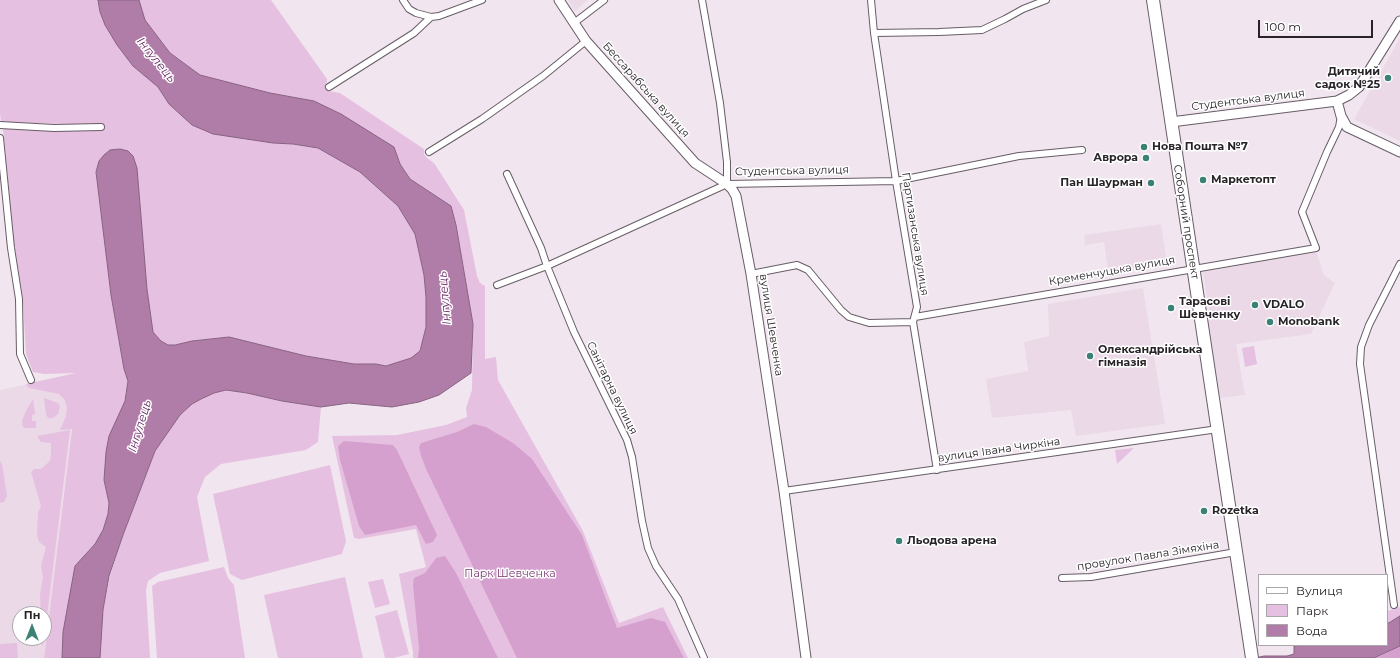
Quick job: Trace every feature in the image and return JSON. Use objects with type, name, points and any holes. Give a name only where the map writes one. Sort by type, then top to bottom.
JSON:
[{"type":"highway","name":"Соборний проспект","points":[[1153,0],[1252,658]]},
{"type":"main road","name":"Бессарабська вулиця","points":[[559,0],[586,41],[695,163],[726,184]]},
{"type":"main road","points":[[1400,21],[1359,87],[1349,96],[1337,101],[1340,116],[1347,127],[1400,152]]},
{"type":"main road","name":"Студентська вулиця","points":[[1171,122],[1337,101]]},
{"type":"main road","name":"вулиця Шевченка","points":[[726,184],[732,189],[736,196],[751,274],[784,491],[806,658]]},
{"type":"street","points":[[403,0],[409,9],[416,13],[431,17],[439,16],[470,2],[482,0]]},
{"type":"street","points":[[574,22],[604,0]]},
{"type":"street","points":[[702,0],[720,103],[727,162],[726,184]]},
{"type":"street","name":"Партизанська вулиця","points":[[871,0],[874,33],[896,181],[917,307],[914,320],[937,470]]},
{"type":"street","points":[[874,33],[982,30],[1023,9],[1046,0]]},
{"type":"street","points":[[329,87],[414,33],[431,17]]},
{"type":"street","points":[[429,152],[482,119],[543,76],[586,41]]},
{"type":"street","name":"Кременчуцька вулиця","points":[[751,274],[797,265],[808,270],[842,310],[849,316],[869,322],[914,320],[1316,248],[1302,212],[1339,127],[1340,116]]},
{"type":"street","points":[[0,125],[54,128],[101,127]]},
{"type":"street","points":[[0,138],[11,248],[20,299],[20,354],[30,380]]},
{"type":"street","name":"Студентська вулиця","points":[[498,285],[547,266],[726,184],[896,181],[1019,156],[1082,150]]},
{"type":"street","name":"Санітарна вулиця","points":[[507,174],[541,248],[574,332],[627,440],[632,457],[642,521],[648,548],[656,566],[678,599],[704,658]]},
{"type":"street","points":[[1394,605],[1360,364],[1361,347],[1369,325],[1400,264]]},
{"type":"street","name":"вулиця Івана Чиркіна","points":[[784,491],[1218,429]]},
{"type":"street","name":"провулок Павла Зімяхіна","points":[[1062,578],[1091,577],[1236,552]]},
{"type":"shaded area","points":[[568,0],[588,0],[575,11]]},
{"type":"shaded area","name":"Дитячий садок №25","points":[[1400,38],[1400,141],[1354,119]]},
{"type":"shaded area","points":[[1161,224],[1167,263],[1108,271],[1104,242],[1085,245],[1084,235]]},
{"type":"shaded area","points":[[1316,251],[1324,275],[1335,283],[1311,334],[1236,344],[1245,395],[1220,398],[1207,323],[1210,315],[1203,272]]},
{"type":"shaded area","name":"Олександрійська гімназія","points":[[1143,288],[1165,424],[1076,436],[1071,410],[992,418],[986,379],[1028,371],[1024,342],[1049,336],[1048,304]]},
{"type":"shaded area","points":[[78,373],[50,606],[12,606],[12,646],[45,646],[44,658],[0,658],[0,390]]},
{"type":"green space","points":[[0,0],[98,0],[100,12],[105,25],[117,45],[133,66],[158,87],[169,104],[273,143],[293,144],[318,148],[360,172],[398,206],[415,234],[424,275],[426,327],[420,351],[411,358],[386,366],[376,364],[354,364],[306,356],[229,337],[168,345],[161,341],[153,332],[147,289],[99,161],[96,172],[111,295],[124,369],[128,381],[125,401],[109,436],[104,480],[109,503],[108,514],[103,530],[95,544],[89,550],[63,632],[62,658],[44,658],[45,646],[52,646],[52,606],[50,606],[72,429],[60,430],[66,416],[67,408],[65,400],[59,394],[29,388],[26,384],[76,373],[44,374],[33,372],[26,354],[23,302],[15,254],[3,128],[67,130],[67,124],[1,122]]},
{"type":"green space","name":"Парк Шевченка","points":[[139,0],[271,0],[327,79],[326,87],[328,91],[340,93],[424,149],[424,154],[434,163],[464,210],[477,276],[480,283],[485,286],[485,359],[496,357],[498,380],[583,531],[619,623],[663,607],[688,658],[413,658],[399,574],[426,567],[416,529],[359,539],[354,538],[332,436],[397,435],[446,425],[467,417],[466,408],[472,390],[473,324],[456,225],[451,206],[410,179],[400,164],[394,147],[341,114],[314,101],[270,93],[200,75],[170,53],[145,20]]},
{"type":"green space","points":[[1254,346],[1257,364],[1245,367],[1242,348]]},
{"type":"green space","points":[[226,390],[321,407],[318,442],[306,450],[221,464],[205,477],[197,497],[209,561],[160,573],[148,581],[146,590],[150,658],[100,658],[103,610],[110,576],[123,535],[155,451],[180,415],[192,404],[214,393]]},
{"type":"green space","points":[[44,398],[58,403],[60,407],[58,414],[53,418],[48,418],[46,414]]},
{"type":"green space","points":[[33,399],[35,414],[32,415],[32,421],[36,421],[36,428],[25,428],[23,427],[22,421]]},
{"type":"green space","points":[[474,424],[486,427],[513,443],[532,459],[582,535],[617,628],[651,618],[665,622],[684,658],[517,658],[427,471],[419,447],[421,443],[457,432]]},
{"type":"green space","points":[[70,430],[48,606],[41,606],[40,594],[43,577],[41,566],[46,547],[39,542],[37,535],[38,513],[41,506],[31,472],[34,469],[41,469],[50,461],[51,443],[41,442],[37,436]]},
{"type":"green space","points":[[344,441],[393,445],[397,450],[437,535],[433,542],[426,544],[416,525],[365,535],[359,526],[340,460],[338,446]]},
{"type":"green space","points":[[1134,448],[1117,464],[1115,450]]},
{"type":"green space","points":[[0,461],[2,464],[7,496],[4,502],[0,503]]},
{"type":"green space","points":[[330,465],[346,541],[342,554],[242,580],[230,574],[213,494]]},
{"type":"green space","points":[[445,556],[456,573],[498,658],[418,658],[419,648],[413,585],[414,578],[425,573],[436,558]]},
{"type":"green space","points":[[224,567],[228,578],[234,585],[245,658],[157,658],[152,586],[158,582]]},
{"type":"green space","points":[[345,577],[363,658],[278,658],[264,595]]},
{"type":"green space","points":[[383,579],[390,604],[375,608],[368,582]]},
{"type":"green space","points":[[1400,607],[1400,616],[1388,623],[1388,611]]},
{"type":"green space","points":[[397,610],[409,654],[394,658],[385,658],[375,616]]},
{"type":"green space","points":[[12,643],[12,646],[17,646],[18,658],[0,658],[0,644]]},
{"type":"green space","points":[[1400,646],[1400,658],[1374,658],[1380,656]]},
{"type":"water","name":"Інгулець","points":[[98,0],[139,0],[145,20],[170,53],[200,75],[270,93],[314,101],[341,114],[394,147],[400,164],[410,179],[451,206],[456,225],[473,324],[471,373],[439,395],[419,402],[392,407],[349,403],[321,407],[226,390],[214,393],[192,404],[180,415],[155,451],[123,535],[109,576],[103,610],[100,658],[62,658],[63,632],[75,566],[95,544],[103,530],[108,514],[109,503],[104,480],[106,452],[109,436],[125,401],[128,381],[124,369],[111,295],[96,172],[99,161],[104,155],[110,150],[120,149],[128,151],[133,156],[137,168],[147,289],[153,332],[161,341],[168,345],[229,337],[306,356],[354,364],[376,364],[386,366],[411,358],[420,351],[426,327],[424,275],[415,234],[398,206],[360,172],[318,148],[213,134],[192,125],[169,104],[158,87],[133,66],[117,45],[105,25],[100,12]]},
{"type":"water","points":[[1400,616],[1400,646],[1374,658],[1255,658],[1264,656],[1287,656],[1294,654],[1294,646],[1388,646],[1388,623]]},
{"type":"place","name":"Дитячий садок №25","points":[[1388,78]]},
{"type":"place","name":"Нова Пошта №7","points":[[1144,147]]},
{"type":"place","name":"Аврора","points":[[1146,158]]},
{"type":"place","name":"Маркетопт","points":[[1203,180]]},
{"type":"place","name":"Пан Шаурман","points":[[1151,183]]},
{"type":"place","name":"VDALO","points":[[1255,305]]},
{"type":"place","name":"Тарасові Шевченку","points":[[1171,308]]},
{"type":"place","name":"Monobank","points":[[1270,322]]},
{"type":"place","name":"Олександрійська гімназія","points":[[1090,356]]},
{"type":"place","name":"Rozetka","points":[[1204,511]]},
{"type":"place","name":"Льодова арена","points":[[899,541]]}]
